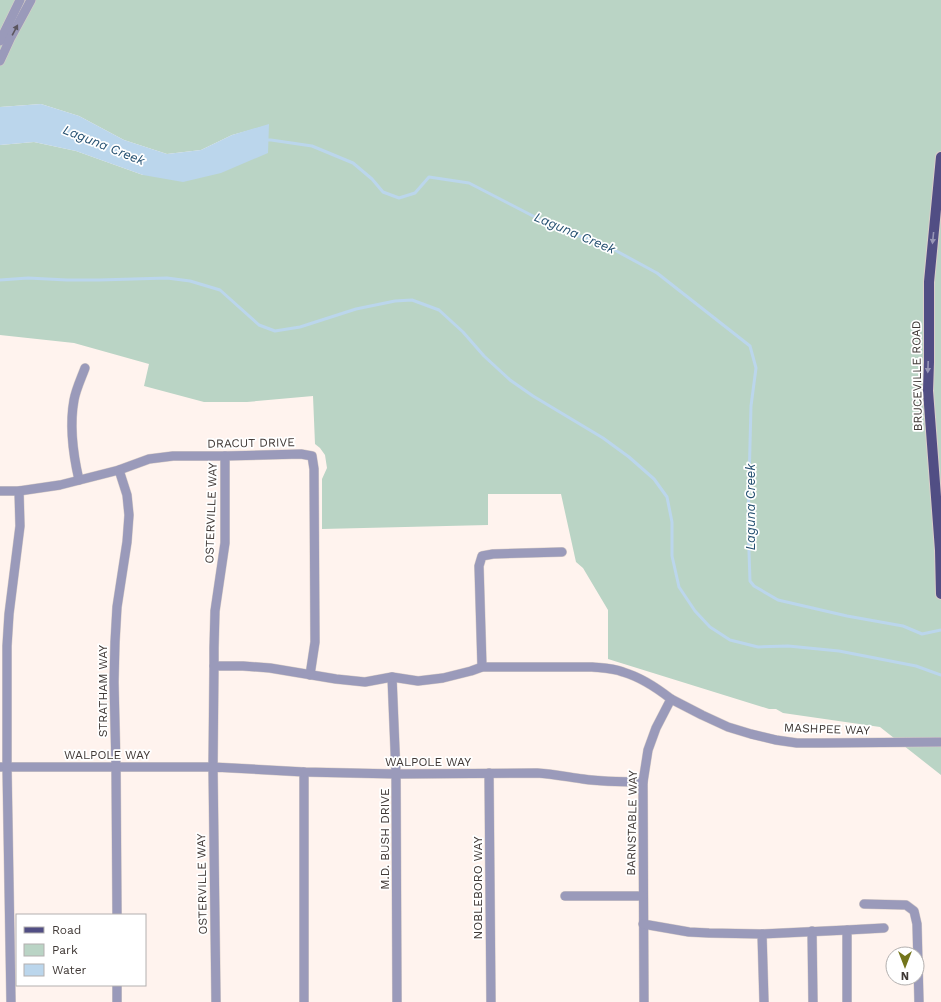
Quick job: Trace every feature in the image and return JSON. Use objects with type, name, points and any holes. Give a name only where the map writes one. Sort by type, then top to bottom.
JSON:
[{"type":"main road","name":"BRUCEVILLE ROAD","points":[[941,157],[929,282],[928,391],[940,550],[941,594]]},
{"type":"street","points":[[0,41],[20,0]]},
{"type":"street","points":[[0,61],[11,36],[31,0]]},
{"type":"street","points":[[79,480],[73,454],[71,436],[72,415],[78,385],[85,368]]},
{"type":"street","name":"DRACUT DRIVE","points":[[0,490],[19,491],[60,485],[119,470],[149,459],[173,456],[301,454],[312,456],[314,469],[315,642],[310,675]]},
{"type":"street","name":"OSTERVILLE WAY","points":[[214,666],[215,611],[225,543],[225,456]]},
{"type":"street","name":"STRATHAM WAY","points":[[117,914],[114,682],[115,642],[117,607],[127,542],[129,515],[127,496],[119,470]]},
{"type":"street","points":[[11,1002],[3,767],[9,614],[20,526],[19,491]]},
{"type":"street","points":[[482,667],[479,566],[482,556],[493,554],[562,552]]},
{"type":"street","points":[[213,767],[214,666],[270,668],[336,679],[365,682],[392,677],[418,681],[443,678],[482,667],[608,668],[640,679],[660,690],[671,700]]},
{"type":"street","name":"M.D. BUSH DRIVE","points":[[392,677],[396,774],[398,1002]]},
{"type":"street","name":"MASHPEE WAY","points":[[671,700],[728,727],[776,740],[797,743],[941,742]]},
{"type":"street","name":"BARNSTABLE WAY","points":[[644,1002],[642,782],[648,750],[653,735],[671,700]]},
{"type":"street","name":"WALPOLE WAY","points":[[3,767],[213,767],[304,772],[396,774],[537,773],[555,774],[598,781],[642,782]]},
{"type":"street","name":"OSTERVILLE WAY","points":[[213,767],[216,1002]]},
{"type":"street","points":[[304,772],[304,1002]]},
{"type":"street","name":"NOBLEBORO WAY","points":[[489,773],[491,1002]]},
{"type":"street","points":[[565,896],[643,896]]},
{"type":"street","points":[[864,904],[906,905],[914,911],[917,924],[919,1002]]},
{"type":"street","points":[[643,924],[689,932],[762,934],[884,928]]},
{"type":"street","points":[[846,930],[847,1002]]},
{"type":"street","points":[[812,931],[813,1002]]},
{"type":"street","points":[[762,934],[764,1002]]},
{"type":"street","points":[[117,986],[117,1002]]},
{"type":"green space","points":[[0,0],[941,0],[941,775],[880,727],[783,713],[776,709],[769,709],[608,659],[608,610],[583,568],[576,562],[561,494],[488,494],[488,525],[322,529],[322,479],[327,468],[325,455],[315,444],[313,396],[247,402],[204,402],[144,386],[149,364],[74,343],[0,335],[0,145],[34,142],[76,151],[143,175],[269,125],[232,135],[201,150],[167,154],[124,140],[79,116],[41,104],[0,107]]},
{"type":"water","points":[[41,104],[79,116],[124,140],[167,154],[201,150],[232,135],[269,124],[268,153],[221,173],[183,182],[143,175],[76,151],[34,142],[0,145],[0,107]]},
{"type":"waterway","name":"Laguna Creek","points":[[265,140],[312,146],[353,163],[372,179],[383,192],[399,198],[415,193],[429,177],[469,183],[564,232],[598,241],[657,273],[750,346],[756,368],[751,406],[748,522],[750,581],[754,586],[778,600],[847,616],[903,626],[922,634],[941,630]]},
{"type":"waterway","name":"Laguna Creek","points":[[0,280],[28,278],[67,280],[167,278],[190,281],[220,290],[259,325],[275,331],[300,327],[356,309],[395,301],[412,300],[439,310],[510,380],[533,396],[603,438],[629,457],[654,479],[667,497],[672,522],[672,556],[679,587],[695,611],[710,627],[730,640],[758,647],[788,646],[839,651],[916,666],[941,675]]}]
